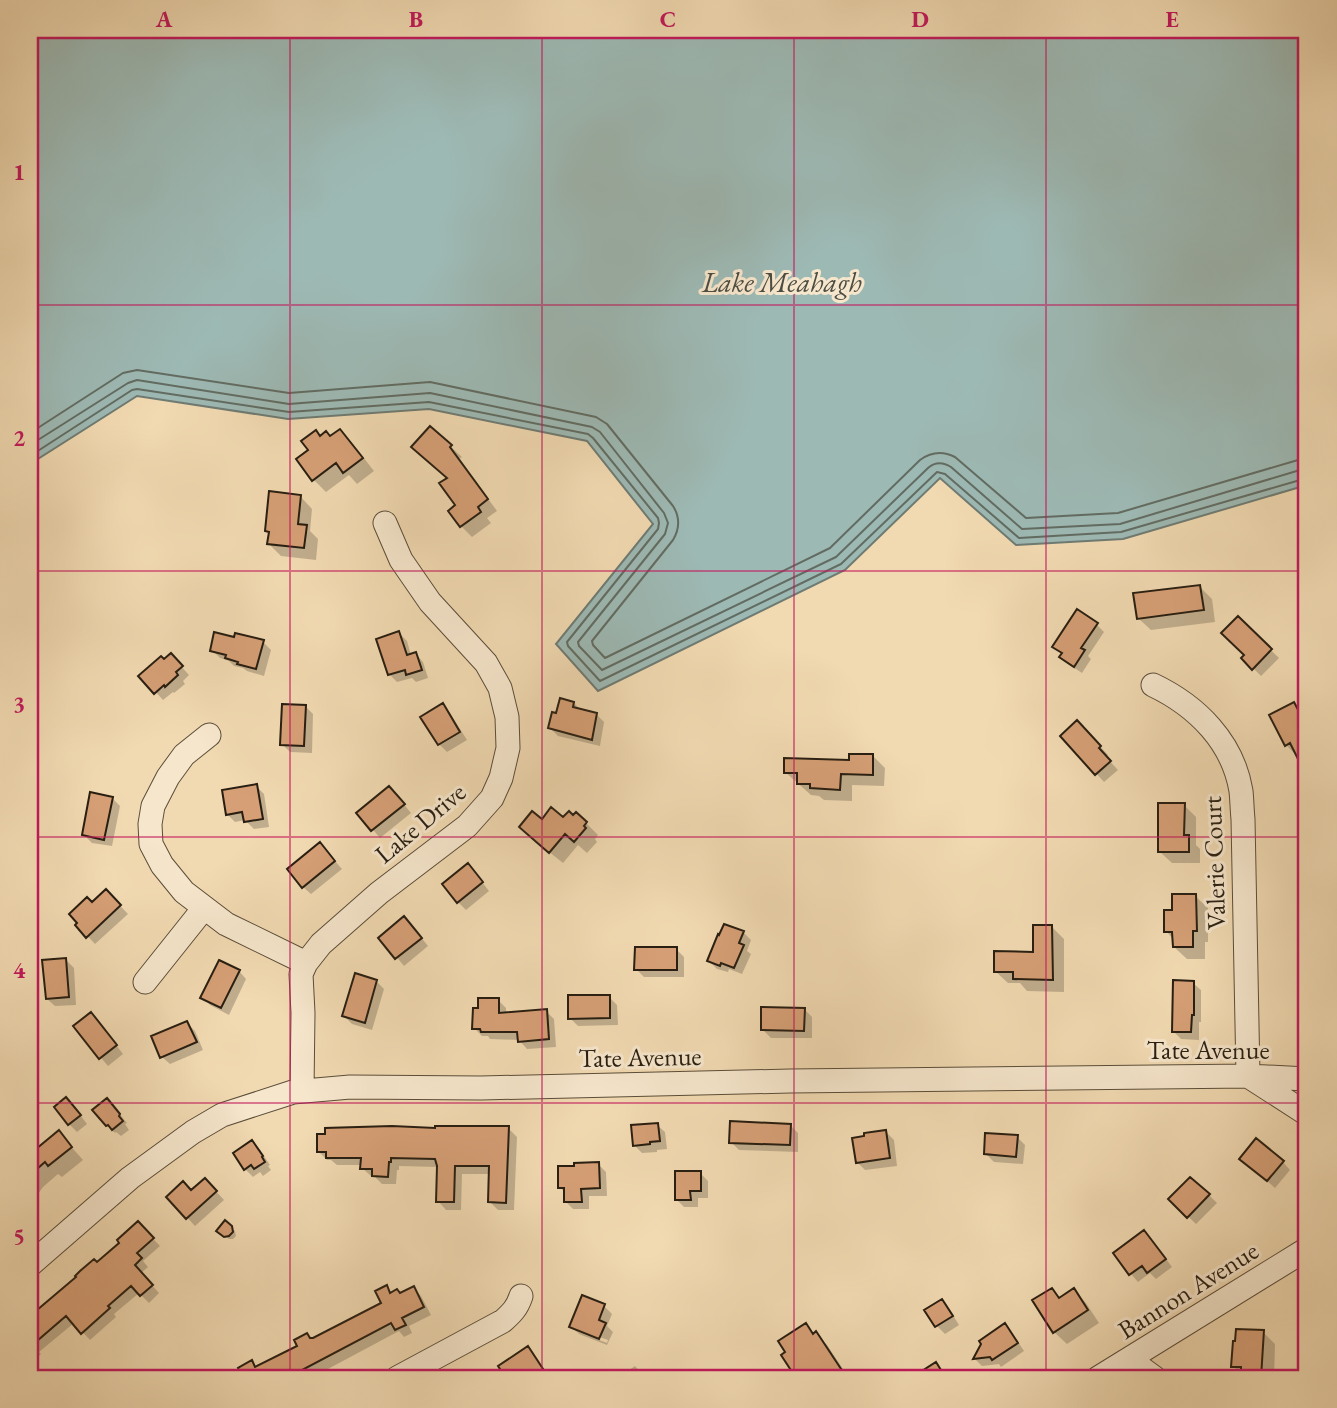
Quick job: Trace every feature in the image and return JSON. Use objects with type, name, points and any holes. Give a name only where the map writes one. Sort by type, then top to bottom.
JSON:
[{"type":"street","name":"Lake Drive","points":[[306,963],[321,944],[379,893],[467,826],[492,798],[501,778],[508,748],[507,717],[500,688],[486,663],[430,602],[401,560],[385,523]]},
{"type":"street","name":"Valerie Court","points":[[1153,685],[1173,694],[1209,725],[1224,744],[1233,763],[1240,790],[1248,1076]]},
{"type":"street","points":[[209,735],[184,755],[168,777],[153,806],[151,844],[162,865],[184,892],[204,908],[226,924],[306,963],[301,974],[302,1091]]},
{"type":"street","points":[[145,982],[204,908]]},
{"type":"street","points":[[1248,1076],[1307,1114]]},
{"type":"street","name":"Tate Avenue","points":[[30,1265],[130,1178],[193,1132],[222,1115],[293,1092],[350,1087],[481,1088],[1248,1076],[1307,1079]]},
{"type":"street","name":"Bannon Avenue","points":[[1098,1378],[1307,1249]]},
{"type":"street","points":[[397,1378],[503,1321],[513,1313],[521,1296]]},
{"type":"street","points":[[1129,1359],[1155,1378]]},
{"type":"water","name":"Lake Meahagh","points":[[30,30],[1307,30],[1307,485],[1123,539],[1016,545],[940,478],[845,570],[598,691],[556,644],[653,524],[587,441],[429,409],[288,419],[137,396],[30,464]]},
{"type":"building","points":[[430,426],[452,445],[450,447],[488,499],[478,507],[481,512],[460,527],[448,511],[455,505],[439,483],[447,478],[411,447]]},
{"type":"building","points":[[340,429],[363,458],[343,473],[336,463],[312,481],[296,459],[308,450],[301,441],[316,430],[320,436],[326,431],[330,436]]},
{"type":"building","points":[[269,491],[301,495],[298,524],[307,525],[304,548],[267,544],[269,532],[265,531]]},
{"type":"building","points":[[1200,585],[1204,610],[1137,619],[1133,593]]},
{"type":"building","points":[[1077,609],[1098,623],[1081,648],[1085,650],[1074,667],[1059,657],[1062,653],[1052,647]]},
{"type":"building","points":[[1238,616],[1272,649],[1252,670],[1241,658],[1244,655],[1221,633]]},
{"type":"building","points":[[399,631],[407,655],[416,652],[422,670],[406,675],[405,670],[388,675],[376,639]]},
{"type":"building","points":[[214,632],[234,637],[235,633],[264,640],[256,669],[237,664],[238,662],[225,658],[226,655],[210,651]]},
{"type":"building","points":[[171,653],[183,666],[176,672],[178,675],[154,694],[138,676],[161,656],[164,659]]},
{"type":"building","points":[[560,698],[574,702],[573,707],[597,713],[592,740],[548,728],[552,712],[556,713]]},
{"type":"building","points":[[1294,702],[1307,727],[1307,777],[1290,743],[1285,746],[1269,715]]},
{"type":"building","points":[[443,703],[460,732],[438,745],[420,717]]},
{"type":"building","points":[[282,704],[306,705],[304,746],[280,745]]},
{"type":"building","points":[[1077,720],[1111,761],[1095,775],[1060,736]]},
{"type":"building","points":[[849,754],[873,754],[873,775],[841,774],[840,790],[810,788],[810,784],[797,784],[797,773],[784,773],[784,758],[849,760]]},
{"type":"building","points":[[257,784],[263,819],[244,822],[242,812],[226,815],[222,790]]},
{"type":"building","points":[[389,786],[405,804],[371,831],[356,813]]},
{"type":"building","points":[[90,792],[113,797],[104,840],[82,835]]},
{"type":"building","points":[[1158,803],[1185,803],[1184,835],[1189,835],[1189,852],[1158,852]]},
{"type":"building","points":[[551,807],[563,817],[569,811],[573,815],[576,812],[587,822],[584,826],[586,828],[574,842],[565,834],[549,853],[519,827],[532,811],[542,819]]},
{"type":"building","points":[[320,842],[335,861],[302,888],[287,869]]},
{"type":"building","points":[[468,863],[483,882],[457,903],[442,884]]},
{"type":"building","points":[[106,889],[121,905],[86,938],[69,914],[87,897],[92,902]]},
{"type":"building","points":[[1172,894],[1196,894],[1197,931],[1193,931],[1193,947],[1173,947],[1172,932],[1164,932],[1164,910],[1172,910]]},
{"type":"building","points":[[404,916],[422,938],[395,959],[378,938]]},
{"type":"building","points":[[724,924],[744,931],[739,943],[744,945],[734,968],[707,961]]},
{"type":"building","points":[[1033,925],[1052,925],[1053,980],[1013,979],[1013,972],[994,972],[994,951],[1033,952]]},
{"type":"building","points":[[635,947],[677,947],[677,970],[634,970]]},
{"type":"building","points":[[66,958],[69,997],[46,999],[42,960]]},
{"type":"building","points":[[219,960],[240,970],[221,1008],[200,998]]},
{"type":"building","points":[[355,973],[377,980],[365,1023],[342,1016]]},
{"type":"building","points":[[1173,980],[1194,981],[1191,1032],[1172,1032]]},
{"type":"building","points":[[568,995],[610,995],[610,1018],[568,1019]]},
{"type":"building","points":[[478,998],[499,998],[499,1013],[547,1009],[549,1039],[518,1042],[517,1032],[481,1032],[480,1029],[472,1029],[473,1008],[478,1008]]},
{"type":"building","points":[[761,1007],[805,1008],[804,1031],[761,1030]]},
{"type":"building","points":[[91,1012],[117,1045],[99,1059],[73,1026]]},
{"type":"building","points":[[187,1021],[197,1042],[160,1058],[151,1036]]},
{"type":"building","points":[[66,1097],[81,1115],[68,1125],[54,1107]]},
{"type":"building","points":[[107,1098],[123,1121],[112,1130],[92,1110]]},
{"type":"building","points":[[730,1121],[791,1124],[790,1145],[729,1143]]},
{"type":"building","points":[[658,1123],[660,1141],[633,1146],[631,1125]]},
{"type":"building","points":[[509,1126],[506,1203],[488,1202],[489,1166],[455,1166],[454,1202],[436,1202],[435,1159],[391,1158],[388,1177],[372,1176],[372,1169],[360,1169],[361,1158],[326,1158],[326,1152],[317,1152],[317,1134],[325,1134],[325,1128]]},
{"type":"building","points":[[59,1130],[72,1147],[48,1166],[45,1162],[30,1175],[30,1154]]},
{"type":"building","points":[[886,1130],[890,1158],[856,1163],[852,1138],[864,1136],[864,1133]]},
{"type":"building","points":[[985,1133],[1018,1135],[1016,1157],[984,1154]]},
{"type":"building","points":[[1256,1138],[1284,1161],[1267,1181],[1239,1159]]},
{"type":"building","points":[[252,1140],[265,1162],[254,1169],[251,1165],[244,1170],[233,1153]]},
{"type":"building","points":[[599,1162],[600,1188],[581,1189],[582,1202],[564,1202],[564,1188],[558,1188],[558,1166]]},
{"type":"building","points":[[675,1171],[701,1171],[701,1191],[690,1191],[691,1200],[675,1200]]},
{"type":"building","points":[[1190,1177],[1210,1194],[1187,1218],[1168,1199]]},
{"type":"building","points":[[205,1178],[217,1191],[186,1219],[166,1197],[183,1181],[191,1190]]},
{"type":"building","points":[[225,1220],[232,1226],[233,1232],[224,1237],[216,1231]]},
{"type":"building","points":[[138,1221],[154,1238],[137,1253],[142,1258],[135,1265],[153,1285],[140,1296],[131,1286],[81,1334],[66,1316],[30,1347],[30,1316],[94,1259],[97,1262],[119,1243],[117,1240]]},
{"type":"building","points":[[1144,1230],[1166,1259],[1147,1273],[1142,1266],[1129,1275],[1113,1253]]},
{"type":"building","points":[[387,1285],[390,1293],[397,1289],[400,1293],[414,1286],[424,1307],[402,1318],[406,1325],[395,1330],[391,1323],[287,1378],[232,1378],[241,1374],[238,1368],[252,1360],[255,1367],[297,1346],[294,1340],[307,1333],[313,1338],[381,1303],[375,1291]]},
{"type":"building","points":[[1052,1288],[1059,1298],[1074,1288],[1088,1310],[1053,1333],[1032,1300]]},
{"type":"building","points":[[582,1295],[605,1304],[599,1320],[606,1323],[599,1339],[569,1327]]},
{"type":"building","points":[[942,1299],[953,1316],[935,1327],[924,1310]]},
{"type":"building","points":[[806,1323],[813,1334],[816,1331],[847,1378],[796,1378],[781,1355],[785,1352],[778,1341]]},
{"type":"building","points":[[1005,1323],[1018,1343],[992,1360],[990,1357],[973,1359],[981,1344],[979,1341]]},
{"type":"building","points":[[1236,1329],[1264,1330],[1261,1378],[1241,1378],[1241,1367],[1231,1367]]},
{"type":"building","points":[[528,1346],[549,1378],[506,1378],[498,1366]]},
{"type":"building","points":[[936,1362],[946,1378],[911,1378]]}]
